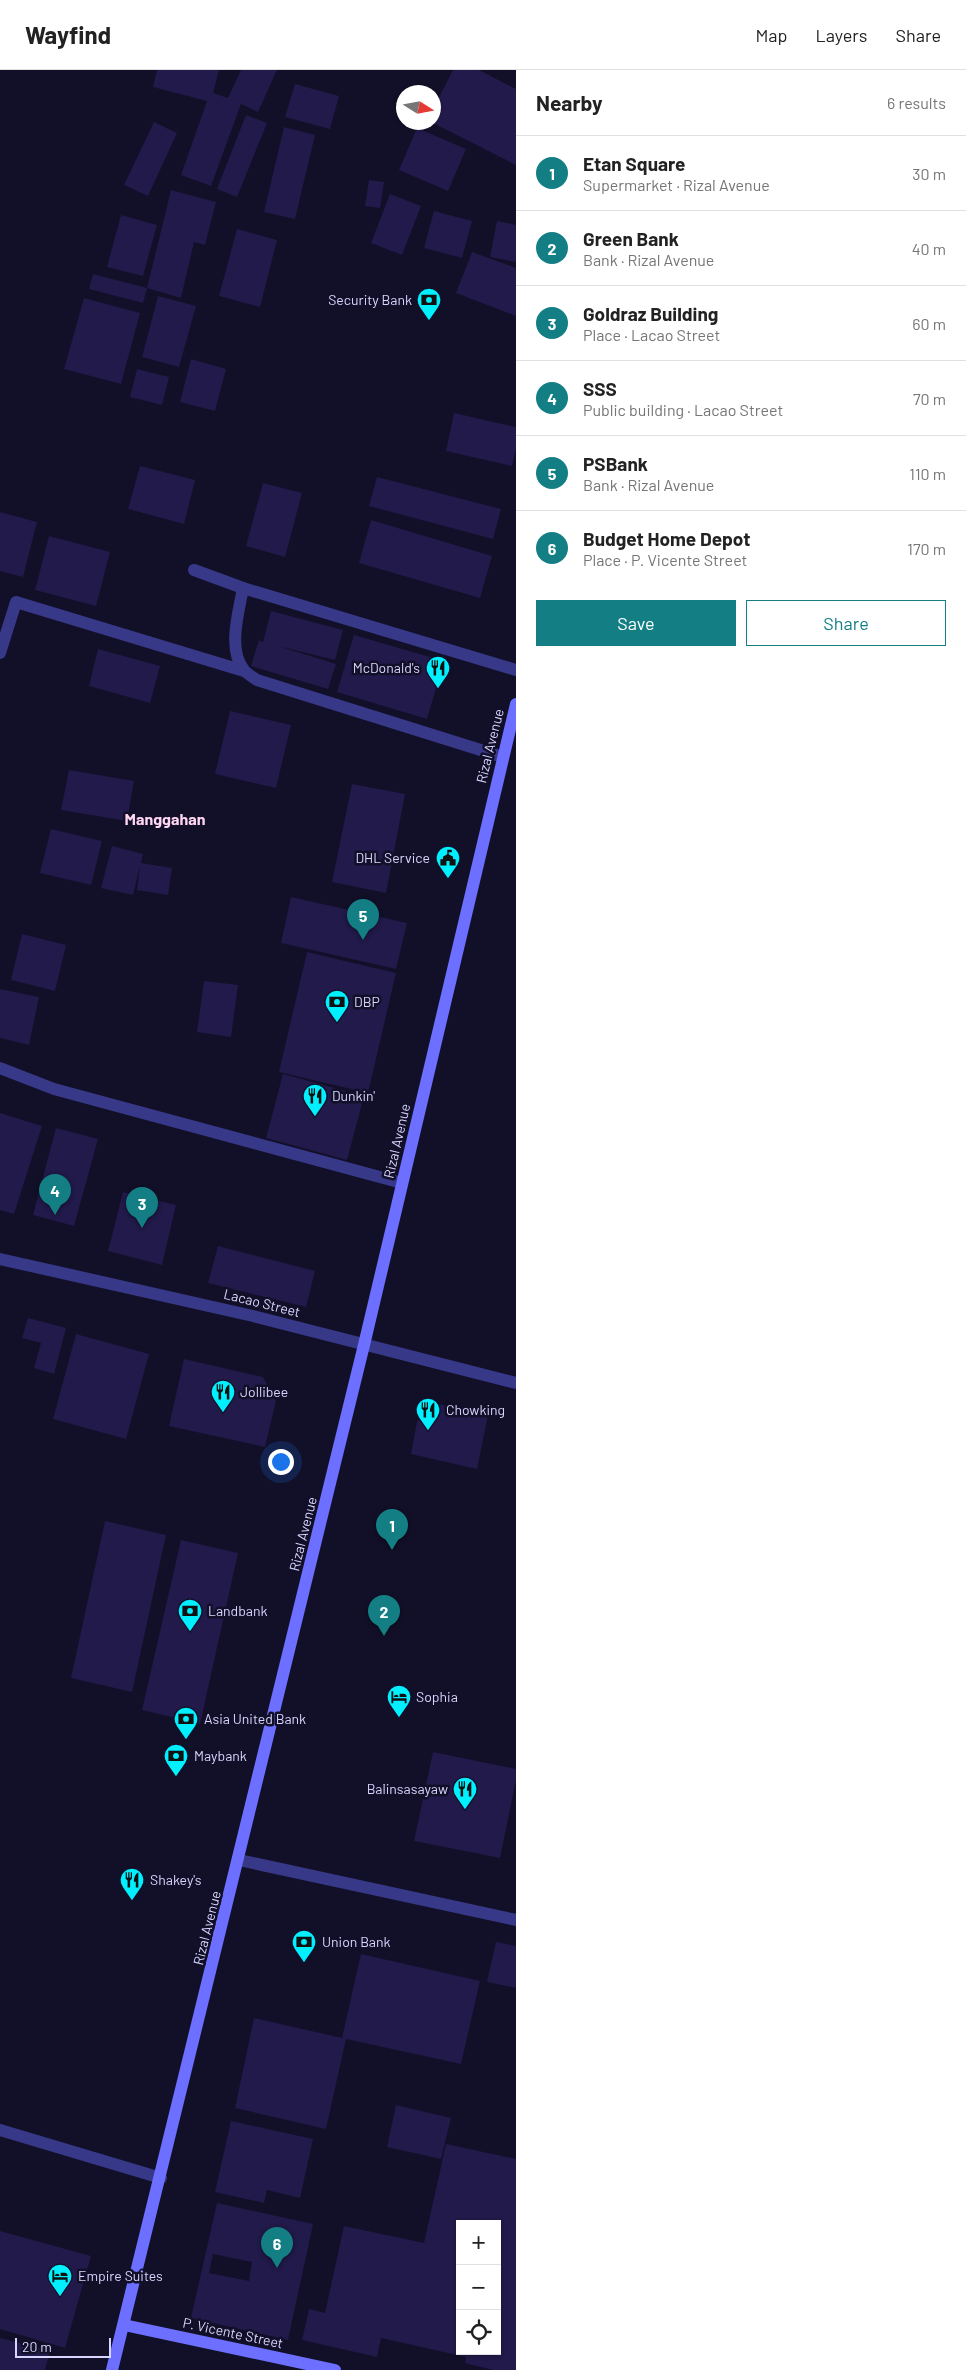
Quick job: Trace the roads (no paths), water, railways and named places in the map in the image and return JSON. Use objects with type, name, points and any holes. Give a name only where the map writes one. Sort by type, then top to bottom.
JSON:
[{"type":"main road","name":"Rizal Avenue","points":[[112,2370],[161,2178],[364,1345],[516,704]]},
{"type":"main road","name":"P. Vicente Street","points":[[124,2325],[335,2370]]},
{"type":"street","points":[[194,570],[243,588],[516,670]]},
{"type":"street","points":[[243,588],[236,637],[237,651],[244,671]]},
{"type":"street","points":[[0,654],[16,602],[244,671],[257,680],[277,687],[503,757]]},
{"type":"street","points":[[0,1068],[54,1089],[402,1183]]},
{"type":"street","name":"Lacao Street","points":[[0,1259],[253,1316],[516,1383]]},
{"type":"street","points":[[239,1860],[516,1920]]},
{"type":"street","points":[[0,2130],[161,2178]]},
{"type":"place","name":"Security Bank","points":[[429,321]]},
{"type":"place","name":"McDonald's","points":[[438,689]]},
{"type":"place","name":"DHL Service","points":[[448,879]]},
{"type":"place","name":"PSBank","points":[[363,940]]},
{"type":"place","name":"DBP","points":[[337,1023]]},
{"type":"place","name":"Dunkin'","points":[[315,1117]]},
{"type":"place","name":"SSS","points":[[55,1215]]},
{"type":"place","name":"Goldraz Building","points":[[142,1228]]},
{"type":"place","name":"Jollibee","points":[[223,1413]]},
{"type":"place","name":"Chowking","points":[[428,1431]]},
{"type":"place","name":"Etan Square","points":[[392,1550]]},
{"type":"place","name":"Landbank","points":[[190,1632]]},
{"type":"place","name":"Green Bank","points":[[384,1636]]},
{"type":"place","name":"Sophia","points":[[399,1718]]},
{"type":"place","name":"Asia United Bank","points":[[186,1740]]},
{"type":"place","name":"Maybank","points":[[176,1777]]},
{"type":"place","name":"Balinsasayaw","points":[[465,1810]]},
{"type":"place","name":"Shakey's","points":[[132,1901]]},
{"type":"place","name":"Union Bank","points":[[304,1963]]},
{"type":"place","name":"Budget Home Depot","points":[[277,2268]]},
{"type":"place","name":"Empire Suites","points":[[60,2297]]},
{"type":"district","name":"Manggahan","points":[[165,819]]}]
